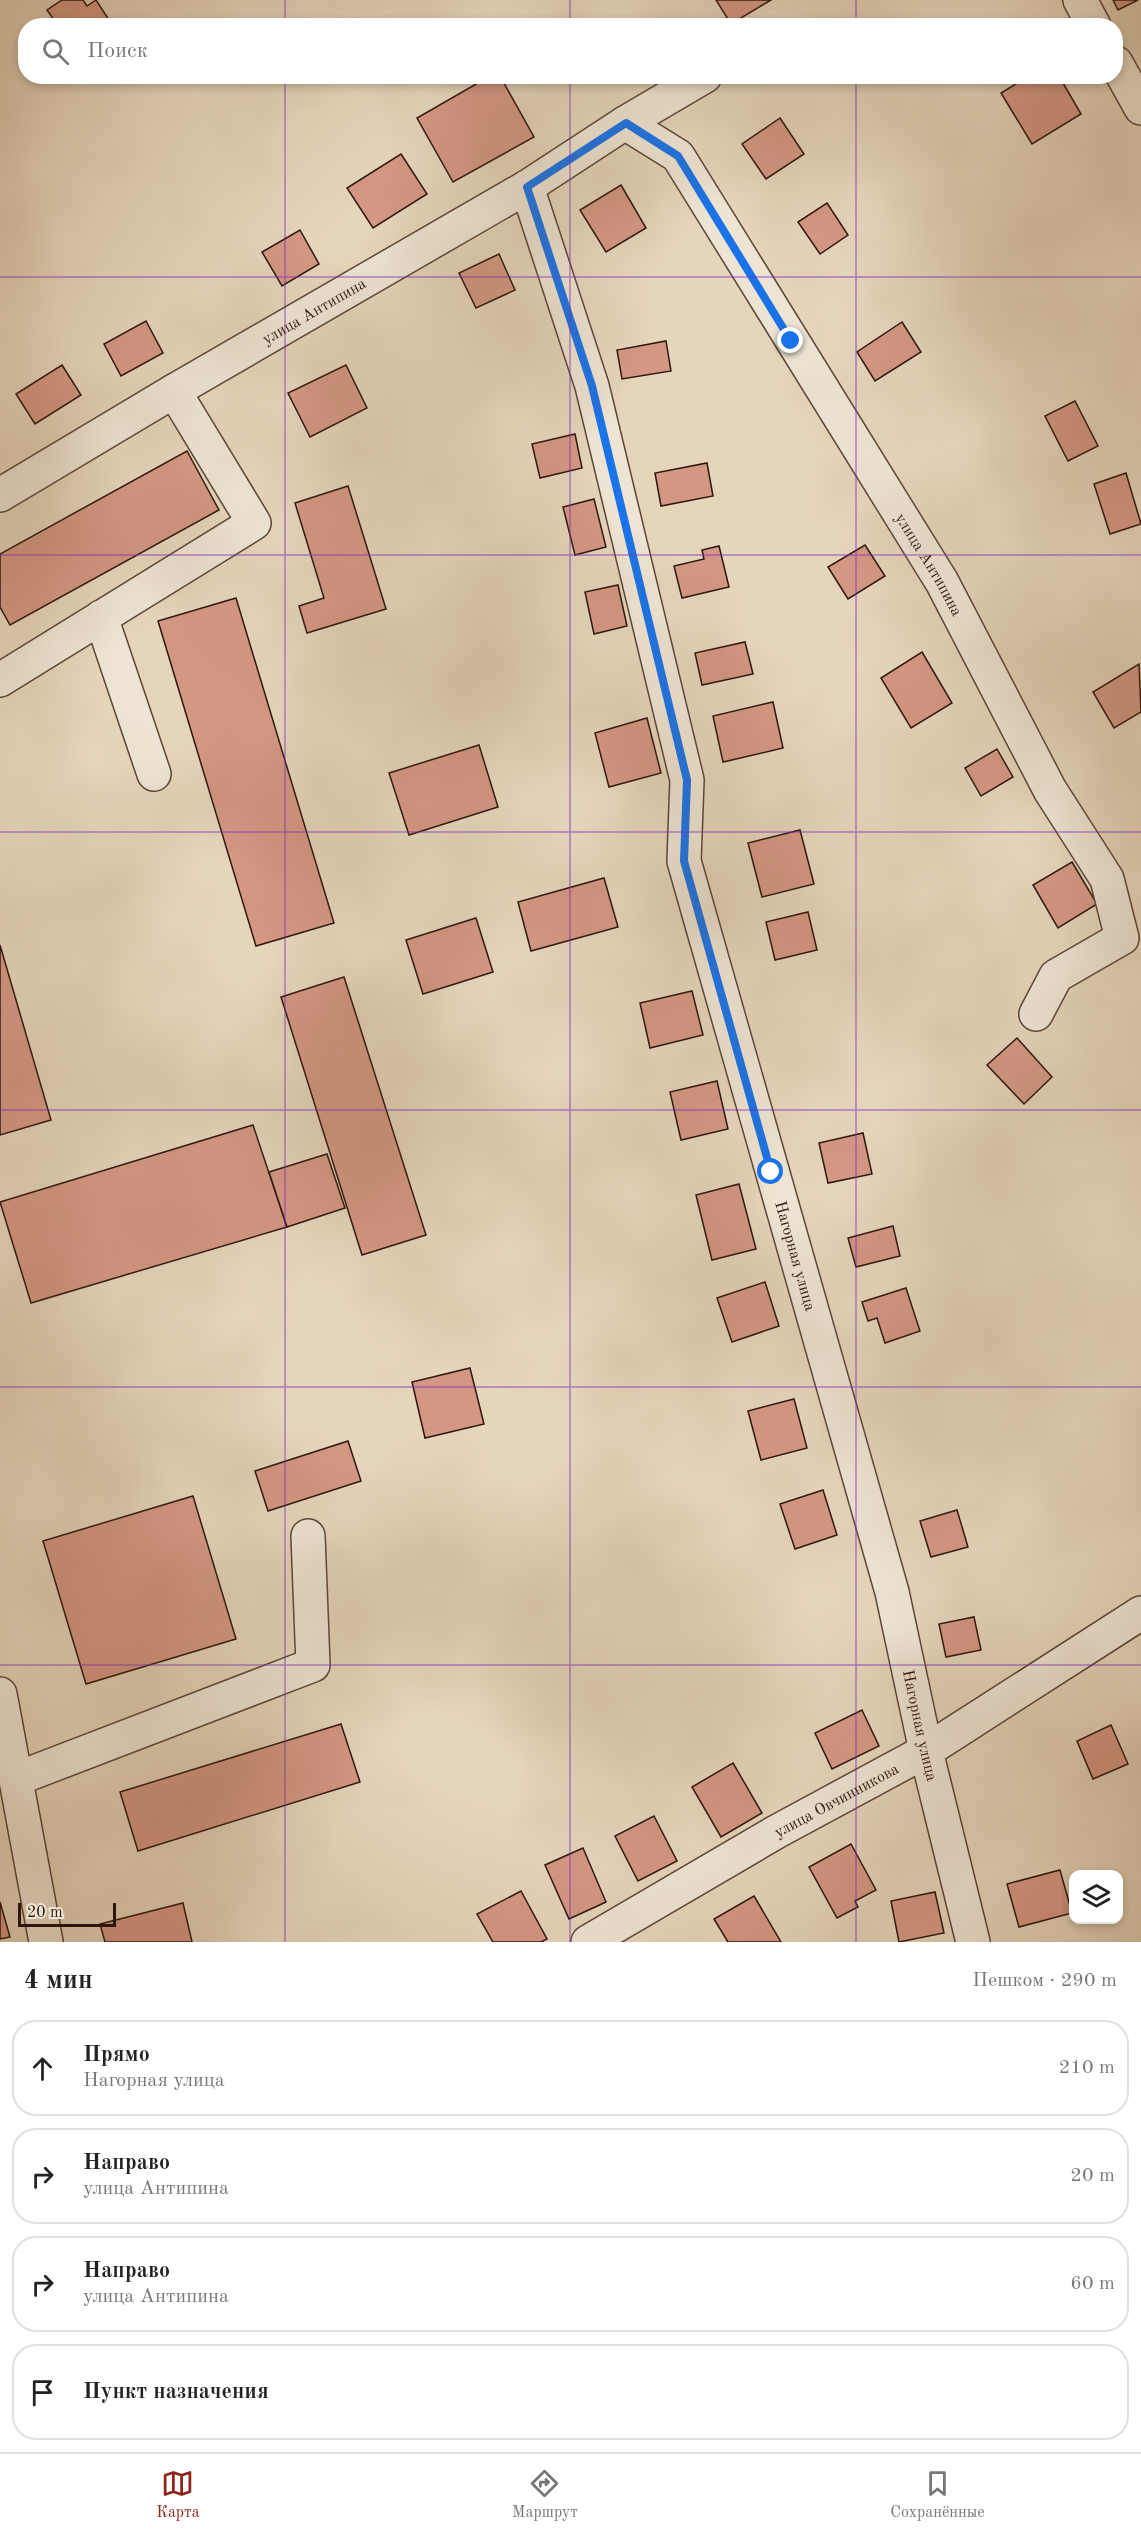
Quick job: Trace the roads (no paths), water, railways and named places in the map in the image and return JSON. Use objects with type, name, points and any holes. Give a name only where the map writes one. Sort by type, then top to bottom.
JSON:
[{"type":"street","points":[[1080,0],[1090,18]]},
{"type":"street","points":[[1123,76],[1141,108]]},
{"type":"street","name":"улица Антипина","points":[[0,495],[174,391],[527,187],[692,84]]},
{"type":"street","name":"улица Антипина","points":[[626,123],[678,156],[942,582],[1050,790],[1107,879],[1122,938],[1056,976],[1036,1014]]},
{"type":"street","name":"Нагорная улица","points":[[527,187],[592,386],[687,780],[684,861],[892,1592],[926,1751],[973,1942]]},
{"type":"street","points":[[0,680],[254,523],[174,391]]},
{"type":"street","points":[[101,617],[154,774]]},
{"type":"street","points":[[16,1779],[313,1665],[308,1536]]},
{"type":"street","name":"улица Овчинникова","points":[[588,1942],[776,1832],[926,1751],[1141,1613]]},
{"type":"street","points":[[0,1694],[46,1942]]}]
